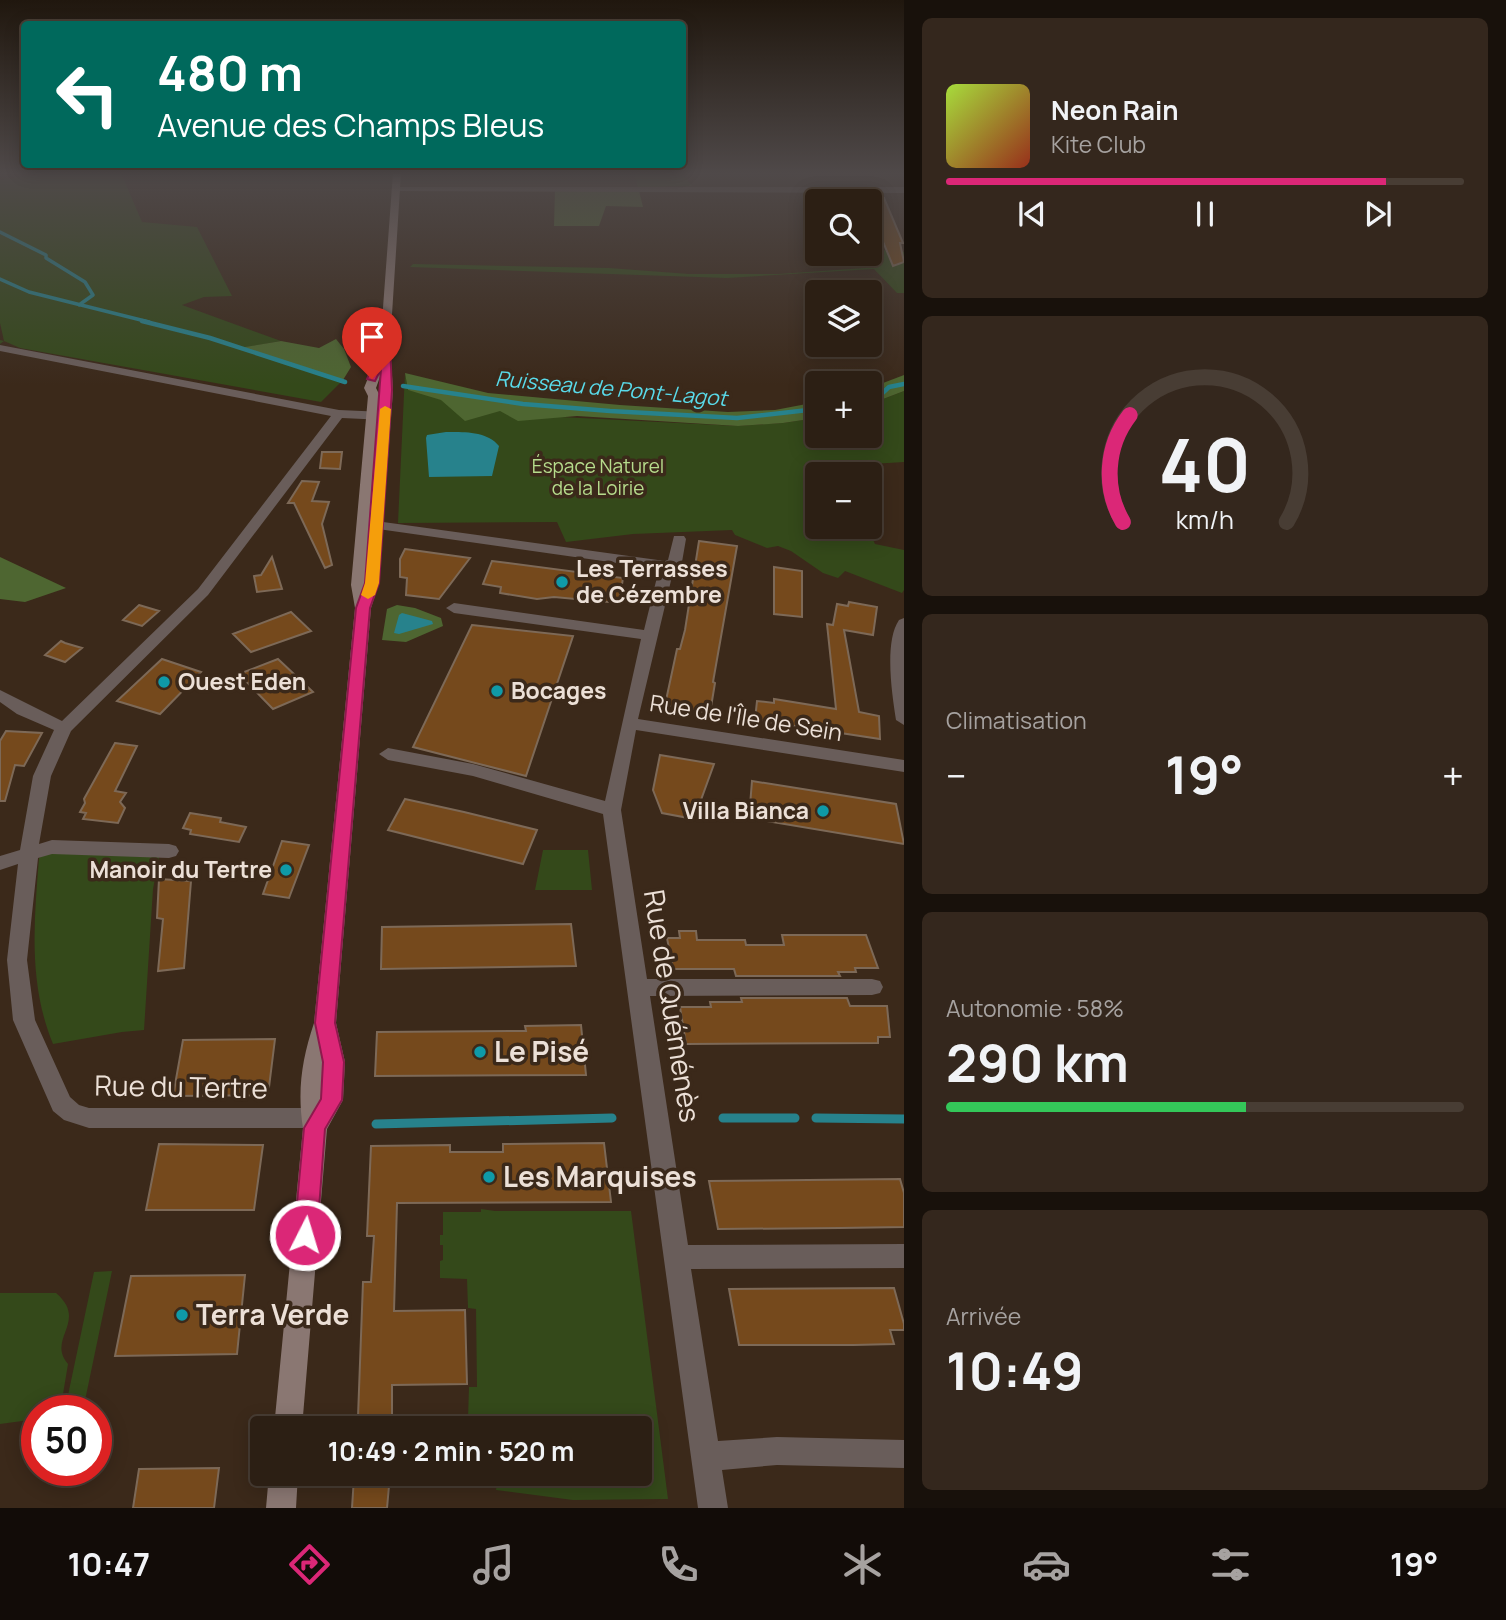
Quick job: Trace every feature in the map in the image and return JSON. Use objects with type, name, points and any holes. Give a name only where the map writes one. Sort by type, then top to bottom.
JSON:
[{"type":"main road","points":[[363,608],[358,585],[365,511],[387,369],[385,345],[392,243]]},
{"type":"main road","points":[[289,1416],[314,1123],[331,1100],[334,1062],[325,1023],[363,608],[372,583],[378,416]]},
{"type":"main road","points":[[365,511],[369,515],[368,526],[376,525]]},
{"type":"main road","points":[[281,1508],[283,1486]]},
{"type":"street","points":[[0,348],[339,414],[378,416]]},
{"type":"street","points":[[0,695],[23,710],[64,728],[203,592],[339,414]]},
{"type":"street","points":[[376,525],[667,566]]},
{"type":"street","name":"Rue de l'Île de Sein","points":[[679,539],[675,562],[667,566],[629,723],[904,766]]},
{"type":"street","points":[[454,608],[652,636]]},
{"type":"street","points":[[904,623],[901,629],[904,720]]},
{"type":"street","name":"Rue de Quéménès","points":[[629,723],[612,810],[621,890],[638,988],[713,1508]]},
{"type":"street","name":"Rue du Tertre","points":[[64,728],[42,776],[33,817],[31,852],[16,960],[24,1020],[61,1104],[72,1113],[89,1118],[314,1123]]},
{"type":"street","points":[[388,754],[434,760],[510,779],[612,810]]},
{"type":"street","points":[[0,863],[52,847],[169,851]]},
{"type":"street","points":[[638,988],[872,987]]},
{"type":"street","points":[[677,1257],[904,1256]]},
{"type":"street","points":[[705,1457],[777,1451],[904,1454]]},
{"type":"green space","points":[[0,243],[205,243],[232,296],[204,297],[182,305],[281,341],[241,348],[343,380],[321,402],[20,348],[4,341],[0,323]]},
{"type":"green space","points":[[882,248],[883,250],[904,252],[904,293],[897,293],[874,269],[727,278],[410,267],[413,264],[609,268],[689,274],[778,274],[882,266]]},
{"type":"green space","points":[[336,339],[344,349],[351,367],[343,380],[239,348],[281,341],[319,348]]},
{"type":"green space","name":"Éspace Naturel de la Loirie","points":[[405,373],[408,390],[500,411],[561,417],[737,426],[805,420],[805,448],[882,448],[882,399],[904,391],[904,462],[805,462],[805,539],[873,539],[875,544],[904,550],[902,593],[845,571],[838,578],[823,573],[791,551],[778,546],[767,548],[735,535],[732,530],[633,534],[566,542],[557,522],[398,523]]},
{"type":"green space","points":[[405,373],[488,393],[620,405],[728,412],[775,410],[805,404],[805,420],[738,426],[577,416],[518,421],[500,411],[465,421],[441,400],[408,390]]},
{"type":"green space","points":[[904,375],[904,391],[882,399],[882,383]]},
{"type":"green space","points":[[0,557],[66,588],[25,602],[0,599]]},
{"type":"green space","points":[[397,605],[415,608],[441,618],[443,626],[406,642],[382,640],[387,609]]},
{"type":"green space","points":[[543,850],[588,850],[592,890],[535,890]]},
{"type":"green space","points":[[46,853],[159,857],[153,889],[144,1030],[53,1044],[40,998],[35,952],[39,858]]},
{"type":"green space","points":[[481,1209],[631,1211],[668,1499],[573,1500],[496,1490],[497,1486],[652,1486],[652,1416],[468,1416],[469,1387],[477,1387],[476,1309],[468,1308],[467,1279],[440,1278],[443,1245],[440,1245],[440,1235],[443,1235],[443,1212],[481,1212]]},
{"type":"green space","points":[[112,1271],[86,1395],[68,1395],[94,1272]]},
{"type":"green space","points":[[0,1293],[56,1293],[69,1312],[61,1346],[68,1364],[63,1395],[21,1395],[21,1421],[0,1424]]},
{"type":"water","points":[[446,432],[475,433],[494,441],[499,446],[492,476],[429,477],[427,435]]},
{"type":"water","points":[[402,613],[432,621],[433,624],[394,633]]},
{"type":"building","points":[[884,243],[900,243],[904,262],[893,266]]},
{"type":"building","points":[[322,452],[342,452],[340,469],[320,468]]},
{"type":"building","points":[[302,481],[319,482],[312,501],[329,502],[322,524],[332,565],[325,568],[294,503],[288,503]]},
{"type":"building","points":[[699,541],[737,546],[710,713],[665,705],[677,649],[680,649],[685,630]]},
{"type":"building","points":[[405,549],[470,558],[439,599],[406,595],[407,578],[400,577],[400,559]]},
{"type":"building","points":[[272,557],[282,589],[257,592],[254,576],[261,575]]},
{"type":"building","name":"Les Terrasses de Cézembre","points":[[492,561],[623,578],[619,603],[554,597],[537,599],[500,593],[501,587],[483,584]]},
{"type":"building","points":[[774,567],[802,571],[802,617],[774,614]]},
{"type":"building","points":[[849,602],[877,607],[873,635],[844,630],[859,712],[879,716],[880,739],[755,720],[757,701],[774,703],[774,699],[836,709],[827,624],[833,625],[837,604],[848,606]]},
{"type":"building","points":[[139,605],[159,611],[142,626],[123,620]]},
{"type":"building","name":"Ouest Eden","points":[[291,612],[311,631],[251,652],[233,634]]},
{"type":"building","name":"Bocages","points":[[472,625],[573,636],[526,776],[413,747]]},
{"type":"building","points":[[61,641],[82,648],[65,662],[45,655]]},
{"type":"building","name":"Ouest Eden","points":[[162,659],[201,672],[160,714],[117,701]]},
{"type":"building","name":"Ouest Eden","points":[[278,659],[313,692],[273,709],[239,674]]},
{"type":"building","points":[[6,731],[42,733],[24,766],[15,765],[5,801],[0,801],[0,741]]},
{"type":"building","points":[[115,743],[137,746],[115,791],[126,793],[120,802],[125,808],[118,823],[83,819],[86,813],[80,812],[85,803],[84,799]]},
{"type":"building","name":"Villa Bianca","points":[[660,755],[714,764],[694,819],[662,813],[653,790]]},
{"type":"building","name":"Villa Bianca","points":[[752,781],[896,804],[904,844],[749,818]]},
{"type":"building","points":[[405,799],[537,830],[523,864],[388,830]]},
{"type":"building","name":"Manoir du Tertre","points":[[190,813],[221,818],[220,822],[246,827],[239,842],[190,834],[191,830],[183,828]]},
{"type":"building","name":"Manoir du Tertre","points":[[282,841],[309,845],[289,898],[263,894]]},
{"type":"building","points":[[159,879],[191,881],[184,968],[158,971],[163,919],[157,918]]},
{"type":"building","name":"Le Pisé","points":[[571,924],[576,966],[381,969],[382,927]]},
{"type":"building","points":[[679,931],[696,931],[697,940],[745,940],[746,945],[784,945],[782,935],[866,935],[878,968],[855,968],[856,972],[838,972],[840,976],[736,976],[734,969],[673,969],[667,938],[680,938]]},
{"type":"building","points":[[741,998],[847,998],[850,1006],[887,1006],[890,1037],[878,1037],[878,1043],[686,1044],[680,1007],[711,1007],[710,1002],[742,1002]]},
{"type":"building","name":"Le Pisé","points":[[581,1025],[586,1075],[375,1076],[377,1032],[526,1031],[525,1026]]},
{"type":"building","points":[[275,1039],[268,1095],[173,1096],[183,1040]]},
{"type":"building","points":[[604,1143],[611,1202],[397,1203],[394,1311],[465,1310],[467,1384],[392,1385],[392,1416],[358,1416],[363,1282],[371,1282],[374,1236],[367,1236],[371,1146],[450,1145],[450,1152],[503,1152],[503,1144]]},
{"type":"building","points":[[159,1144],[263,1145],[254,1210],[146,1210]]},
{"type":"building","points":[[900,1179],[904,1193],[904,1227],[840,1228],[718,1229],[709,1181]]},
{"type":"building","name":"Terra Verde","points":[[245,1275],[237,1354],[115,1356],[131,1276]]},
{"type":"building","points":[[894,1288],[904,1330],[890,1330],[894,1344],[739,1345],[729,1289]]},
{"type":"building","points":[[219,1468],[214,1508],[133,1508],[139,1469]]},
{"type":"building","points":[[353,1486],[389,1486],[387,1508],[352,1508]]},
{"type":"waterway","points":[[23,243],[46,255],[46,258],[85,282],[93,295],[80,305]]},
{"type":"waterway","name":"Ruisseau de Pont-Lagot","points":[[0,279],[29,292],[80,305]]},
{"type":"waterway","name":"Ruisseau de Pont-Lagot","points":[[80,305],[149,322]]},
{"type":"waterway","name":"Ruisseau de Pont-Lagot","points":[[142,321],[210,338],[345,382]]},
{"type":"waterway","name":"Ruisseau de Pont-Lagot","points":[[882,393],[889,387],[904,384]]},
{"type":"waterway","name":"Ruisseau de Pont-Lagot","points":[[403,386],[523,404],[610,411],[737,418],[805,410]]},
{"type":"waterway","points":[[376,1124],[612,1118]]},
{"type":"waterway","points":[[723,1118],[795,1118]]},
{"type":"waterway","points":[[816,1118],[904,1119]]},
{"type":"slow traffic","points":[[368,595],[372,583],[385,409]]},
{"type":"place","name":"Les Terrasses de Cézembre","points":[[562,582]]},
{"type":"place","name":"Ouest Eden","points":[[164,682]]},
{"type":"place","name":"Bocages","points":[[497,691]]},
{"type":"place","name":"Villa Bianca","points":[[823,811]]},
{"type":"place","name":"Manoir du Tertre","points":[[286,870]]},
{"type":"place","name":"Le Pisé","points":[[480,1052]]},
{"type":"place","name":"Les Marquises","points":[[489,1177]]},
{"type":"place","name":"Terra Verde","points":[[182,1315]]},
{"type":"route","points":[[305,1235],[315,1128],[331,1100],[334,1062],[325,1023],[363,608],[372,583],[387,390],[385,345],[372,379]]}]
